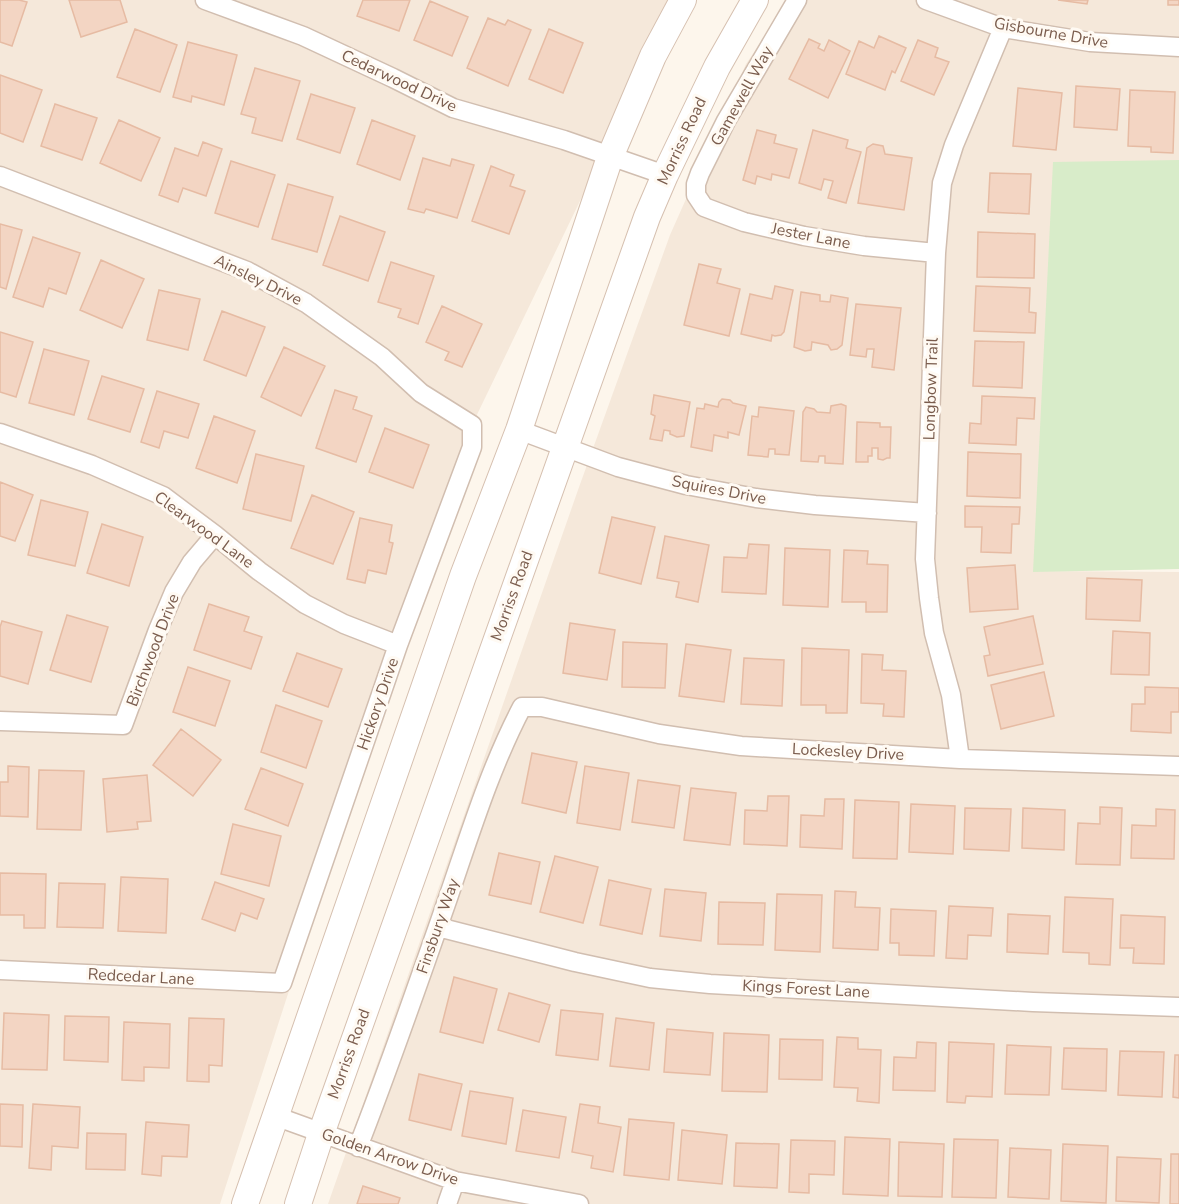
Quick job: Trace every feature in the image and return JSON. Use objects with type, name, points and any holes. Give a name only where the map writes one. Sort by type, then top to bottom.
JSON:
[{"type":"main road","points":[[245,1204],[463,576],[519,430],[610,157],[653,56],[683,0]]},
{"type":"main road","name":"Morriss Road","points":[[298,1204],[647,218],[665,175],[717,68],[755,0]]},
{"type":"street","name":"Cedarwood Drive","points":[[205,0],[303,36],[453,108],[564,140],[665,175]]},
{"type":"street","name":"Gamewell Way","points":[[696,195],[696,184],[700,173],[726,121],[797,0]]},
{"type":"street","name":"Gisbourne Drive","points":[[926,0],[1003,28],[1090,42],[1179,47]]},
{"type":"street","name":"Longbow Trail","points":[[960,759],[951,695],[934,633],[925,559],[936,253],[942,183],[954,145],[1003,28]]},
{"type":"street","name":"Ainsley Drive","points":[[0,176],[248,271],[306,303],[382,357],[421,393],[472,425]]},
{"type":"street","name":"Jester Lane","points":[[696,195],[704,207],[744,222],[804,236],[864,246],[936,253]]},
{"type":"street","name":"Hickory Drive","points":[[282,983],[398,645],[472,447],[472,425]]},
{"type":"street","name":"Squires Drive","points":[[519,430],[618,467],[686,485],[756,498],[815,505],[927,513]]},
{"type":"street","name":"Clearwood Lane","points":[[0,433],[92,465],[162,496],[305,604],[344,624],[398,645]]},
{"type":"street","name":"Birchwood Drive","points":[[0,721],[123,725],[174,592],[192,562],[215,535]]},
{"type":"street","name":"Lockesley Drive","points":[[522,707],[542,707],[659,734],[741,746],[960,759],[1179,766]]},
{"type":"street","name":"Finsbury Way","points":[[358,1147],[490,780],[508,733],[522,707]]},
{"type":"street","name":"Kings Forest Lane","points":[[438,927],[575,962],[650,978],[710,984],[1033,1002],[1179,1007]]},
{"type":"street","name":"Redcedar Lane","points":[[0,970],[282,983]]},
{"type":"street","name":"Golden Arrow Drive","points":[[275,1116],[455,1181],[579,1204]]},
{"type":"street","points":[[447,1204],[455,1181]]},
{"type":"shaded area","points":[[0,0],[671,0],[592,176],[472,425],[220,1204],[0,1204]]},
{"type":"shaded area","points":[[790,0],[1179,0],[1179,167],[1040,571],[1179,572],[1179,1204],[328,1204],[578,490],[670,235],[746,64]]},
{"type":"green space","points":[[1179,160],[1179,569],[1033,572],[1053,162]]},
{"type":"building","points":[[0,0],[27,2],[12,46],[0,42]]},
{"type":"building","points":[[69,0],[120,0],[127,22],[81,37]]},
{"type":"building","points":[[363,0],[410,0],[399,31],[357,16]]},
{"type":"building","points":[[1058,0],[1088,0],[1087,4]]},
{"type":"building","points":[[1168,0],[1179,0],[1179,5],[1168,5]]},
{"type":"building","points":[[430,1],[468,17],[452,56],[414,40]]},
{"type":"building","points":[[488,18],[505,25],[508,20],[531,30],[508,86],[467,68]]},
{"type":"building","points":[[135,29],[177,45],[160,92],[117,77]]},
{"type":"building","points":[[549,29],[583,43],[563,93],[529,79]]},
{"type":"building","points":[[879,36],[906,48],[895,73],[892,71],[885,90],[846,74],[859,41],[874,48]]},
{"type":"building","points":[[809,39],[820,44],[818,48],[824,51],[829,40],[850,51],[828,98],[789,79]]},
{"type":"building","points":[[918,40],[938,48],[935,57],[949,62],[934,95],[901,81]]},
{"type":"building","points":[[188,42],[237,55],[224,105],[192,96],[191,102],[173,97]]},
{"type":"building","points":[[255,68],[300,81],[282,141],[252,133],[256,118],[241,114]]},
{"type":"building","points":[[0,75],[42,90],[23,142],[0,133]]},
{"type":"building","points":[[1076,86],[1120,89],[1117,130],[1074,127]]},
{"type":"building","points":[[1018,88],[1062,93],[1056,150],[1013,146]]},
{"type":"building","points":[[1130,90],[1175,92],[1173,153],[1151,152],[1151,147],[1128,146]]},
{"type":"building","points":[[311,94],[355,108],[340,153],[297,139]]},
{"type":"building","points":[[55,104],[97,118],[82,160],[41,146]]},
{"type":"building","points":[[119,120],[160,138],[141,181],[100,163]]},
{"type":"building","points":[[372,120],[415,136],[400,180],[357,164]]},
{"type":"building","points":[[757,130],[776,135],[774,143],[797,149],[789,178],[772,174],[771,180],[757,176],[755,184],[743,180]]},
{"type":"building","points":[[813,130],[848,140],[846,148],[861,152],[846,203],[828,198],[833,181],[824,179],[821,190],[799,183]]},
{"type":"building","points":[[203,142],[222,149],[206,196],[183,188],[178,202],[159,195],[175,148],[198,156]]},
{"type":"building","points":[[873,144],[883,146],[885,154],[912,158],[904,210],[858,203],[867,148]]},
{"type":"building","points":[[423,158],[450,166],[452,159],[474,165],[457,218],[426,209],[424,213],[408,209]]},
{"type":"building","points":[[231,161],[275,175],[258,227],[215,213]]},
{"type":"building","points":[[491,166],[514,175],[510,186],[525,191],[509,234],[472,221]]},
{"type":"building","points":[[990,173],[1031,174],[1029,214],[988,212]]},
{"type":"building","points":[[288,184],[333,197],[317,252],[272,239]]},
{"type":"building","points":[[340,216],[385,232],[368,281],[323,265]]},
{"type":"building","points":[[0,224],[22,230],[6,289],[0,287]]},
{"type":"building","points":[[978,232],[1035,234],[1034,278],[977,277]]},
{"type":"building","points":[[33,237],[80,253],[66,294],[49,288],[43,307],[13,297]]},
{"type":"building","points":[[101,260],[144,279],[122,328],[80,310]]},
{"type":"building","points":[[391,262],[434,276],[418,324],[398,317],[401,309],[378,302]]},
{"type":"building","points":[[699,264],[721,269],[717,283],[740,289],[729,336],[684,325]]},
{"type":"building","points":[[775,286],[793,290],[784,332],[781,335],[772,335],[771,341],[741,334],[750,294],[772,299]]},
{"type":"building","points":[[976,286],[1030,288],[1029,312],[1036,313],[1035,333],[974,331]]},
{"type":"building","points":[[159,290],[200,299],[188,350],[147,340]]},
{"type":"building","points":[[801,292],[820,295],[820,301],[830,302],[831,295],[848,298],[842,345],[837,349],[831,350],[828,345],[812,342],[811,350],[805,351],[794,347]]},
{"type":"building","points":[[856,304],[901,308],[894,370],[872,367],[874,349],[867,349],[866,357],[850,355]]},
{"type":"building","points":[[442,306],[482,324],[462,367],[445,360],[449,352],[426,342]]},
{"type":"building","points":[[222,311],[265,327],[246,376],[204,360]]},
{"type":"building","points":[[0,332],[33,342],[16,397],[0,392]]},
{"type":"building","points":[[975,341],[1024,342],[1022,388],[973,386]]},
{"type":"building","points":[[284,347],[325,366],[301,416],[261,397]]},
{"type":"building","points":[[44,349],[89,361],[74,415],[29,403]]},
{"type":"building","points":[[102,376],[144,389],[130,432],[88,419]]},
{"type":"building","points":[[335,390],[357,397],[353,409],[372,416],[356,462],[316,448]]},
{"type":"building","points":[[157,391],[199,404],[188,438],[164,431],[159,448],[141,442]]},
{"type":"building","points":[[654,395],[690,402],[684,436],[677,437],[670,434],[670,431],[664,430],[662,441],[650,439],[655,416],[651,414]]},
{"type":"building","points":[[982,396],[1035,398],[1034,419],[1017,418],[1016,445],[969,443],[970,423],[981,424]]},
{"type":"building","points":[[722,399],[746,406],[739,435],[728,432],[728,438],[714,435],[712,451],[691,447],[697,408],[704,409],[705,404],[718,407]]},
{"type":"building","points":[[841,404],[846,406],[843,464],[825,463],[825,456],[819,456],[818,462],[801,461],[803,412],[806,407],[817,412],[830,413],[831,406]]},
{"type":"building","points":[[759,407],[794,411],[789,455],[775,454],[775,449],[769,449],[768,457],[748,455],[752,416],[758,417]]},
{"type":"building","points":[[214,416],[255,431],[237,483],[196,468]]},
{"type":"building","points":[[857,422],[880,423],[880,427],[891,427],[890,458],[878,459],[878,448],[872,448],[872,456],[868,456],[868,462],[856,462]]},
{"type":"building","points":[[385,428],[429,445],[413,488],[369,472]]},
{"type":"building","points":[[968,452],[1021,454],[1020,498],[967,496]]},
{"type":"building","points":[[256,454],[304,466],[291,521],[243,509]]},
{"type":"building","points":[[0,482],[33,495],[15,541],[0,536]]},
{"type":"building","points":[[312,495],[354,512],[333,564],[291,548]]},
{"type":"building","points":[[41,500],[88,512],[75,566],[28,555]]},
{"type":"building","points":[[965,506],[1020,507],[1019,524],[1012,524],[1011,553],[981,552],[982,527],[965,527]]},
{"type":"building","points":[[612,517],[655,527],[641,584],[599,573]]},
{"type":"building","points":[[360,518],[392,525],[389,542],[393,543],[386,574],[368,570],[365,583],[347,579]]},
{"type":"building","points":[[102,524],[143,537],[129,586],[87,573]]},
{"type":"building","points":[[665,536],[709,545],[698,602],[676,597],[679,582],[657,578]]},
{"type":"building","points":[[749,544],[769,545],[766,594],[722,592],[724,557],[747,558]]},
{"type":"building","points":[[785,548],[830,550],[828,607],[783,605]]},
{"type":"building","points":[[844,550],[868,551],[867,564],[888,565],[887,612],[866,612],[866,602],[842,602]]},
{"type":"building","points":[[1015,565],[1018,609],[970,612],[967,568]]},
{"type":"building","points":[[1087,578],[1142,580],[1140,621],[1086,619]]},
{"type":"building","points":[[209,604],[249,617],[244,631],[262,637],[251,669],[194,650]]},
{"type":"building","points":[[67,615],[108,627],[91,682],[50,670]]},
{"type":"building","points":[[1033,616],[1043,664],[988,676],[984,656],[990,655],[984,627]]},
{"type":"building","points":[[2,621],[42,632],[28,684],[0,676]]},
{"type":"building","points":[[570,623],[615,630],[607,680],[563,673]]},
{"type":"building","points":[[1113,631],[1150,633],[1149,675],[1111,674]]},
{"type":"building","points":[[623,642],[667,644],[665,688],[622,687]]},
{"type":"building","points":[[686,644],[731,650],[724,702],[679,696]]},
{"type":"building","points":[[802,648],[849,650],[847,713],[826,713],[826,705],[801,705]]},
{"type":"building","points":[[297,653],[342,669],[328,707],[283,691]]},
{"type":"building","points":[[862,654],[883,655],[882,670],[906,671],[904,717],[883,716],[884,704],[861,703]]},
{"type":"building","points":[[744,658],[784,660],[782,706],[741,704]]},
{"type":"building","points":[[188,667],[230,681],[215,726],[173,712]]},
{"type":"building","points":[[1044,672],[1054,716],[1001,729],[991,685]]},
{"type":"building","points":[[1145,687],[1179,688],[1179,712],[1171,712],[1171,733],[1131,731],[1132,704],[1145,704]]},
{"type":"building","points":[[276,705],[322,721],[306,768],[261,752]]},
{"type":"building","points":[[181,729],[221,760],[193,796],[153,765]]},
{"type":"building","points":[[532,753],[577,762],[566,813],[522,803]]},
{"type":"building","points":[[8,766],[29,767],[28,817],[0,816],[0,782],[8,782]]},
{"type":"building","points":[[585,766],[629,773],[620,830],[577,823]]},
{"type":"building","points":[[261,768],[303,784],[288,826],[245,809]]},
{"type":"building","points":[[39,770],[84,771],[81,830],[37,829]]},
{"type":"building","points":[[147,775],[151,821],[137,822],[138,829],[107,832],[103,779]]},
{"type":"building","points":[[638,780],[680,786],[674,828],[632,822]]},
{"type":"building","points":[[691,788],[736,793],[730,845],[684,840]]},
{"type":"building","points":[[768,796],[789,796],[787,846],[744,844],[745,810],[767,811]]},
{"type":"building","points":[[825,799],[844,799],[842,849],[800,847],[801,815],[824,816]]},
{"type":"building","points":[[855,800],[899,802],[897,859],[853,858]]},
{"type":"building","points":[[911,804],[955,806],[953,854],[909,852]]},
{"type":"building","points":[[1100,807],[1122,808],[1120,865],[1076,864],[1078,823],[1100,824]]},
{"type":"building","points":[[965,808],[1011,809],[1009,851],[964,849]]},
{"type":"building","points":[[1023,808],[1065,810],[1064,850],[1022,848]]},
{"type":"building","points":[[1156,809],[1175,810],[1174,859],[1131,858],[1132,825],[1156,826]]},
{"type":"building","points":[[233,824],[281,836],[269,886],[221,874]]},
{"type":"building","points":[[499,853],[540,862],[531,904],[489,895]]},
{"type":"building","points":[[555,856],[598,867],[583,923],[540,912]]},
{"type":"building","points":[[0,873],[46,874],[45,928],[24,928],[24,915],[0,915]]},
{"type":"building","points":[[121,877],[168,879],[166,933],[118,931]]},
{"type":"building","points":[[609,880],[651,889],[642,934],[600,925]]},
{"type":"building","points":[[215,882],[264,899],[257,919],[241,913],[235,931],[202,919]]},
{"type":"building","points":[[59,883],[105,884],[103,928],[57,927]]},
{"type":"building","points":[[665,889],[706,893],[701,941],[660,936]]},
{"type":"building","points":[[835,891],[856,892],[855,907],[880,908],[878,950],[833,948]]},
{"type":"building","points":[[777,894],[822,895],[820,952],[775,950]]},
{"type":"building","points":[[1065,897],[1113,899],[1110,965],[1089,964],[1089,953],[1063,952]]},
{"type":"building","points":[[719,902],[765,903],[763,945],[718,944]]},
{"type":"building","points":[[949,906],[993,908],[991,936],[968,935],[967,959],[946,958]]},
{"type":"building","points":[[891,909],[936,911],[934,956],[899,955],[899,943],[890,943]]},
{"type":"building","points":[[1008,914],[1050,916],[1048,954],[1007,952]]},
{"type":"building","points":[[1121,915],[1165,917],[1164,964],[1133,963],[1134,948],[1120,948]]},
{"type":"building","points":[[454,977],[497,989],[483,1043],[440,1032]]},
{"type":"building","points":[[509,993],[550,1005],[539,1042],[498,1030]]},
{"type":"building","points":[[561,1010],[603,1014],[598,1060],[556,1055]]},
{"type":"building","points":[[4,1013],[49,1015],[47,1070],[2,1069]]},
{"type":"building","points":[[65,1016],[109,1017],[108,1062],[64,1060]]},
{"type":"building","points":[[189,1018],[224,1019],[222,1066],[209,1065],[209,1082],[187,1081]]},
{"type":"building","points":[[616,1018],[654,1023],[649,1070],[610,1066]]},
{"type":"building","points":[[124,1022],[170,1024],[169,1068],[144,1067],[144,1081],[122,1080]]},
{"type":"building","points":[[667,1029],[713,1033],[710,1075],[664,1072]]},
{"type":"building","points":[[724,1033],[769,1035],[767,1092],[722,1091]]},
{"type":"building","points":[[837,1037],[858,1038],[858,1049],[881,1050],[879,1103],[857,1101],[858,1088],[834,1087]]},
{"type":"building","points":[[780,1039],[823,1040],[822,1080],[779,1079]]},
{"type":"building","points":[[917,1042],[936,1043],[935,1091],[893,1090],[894,1057],[916,1058]]},
{"type":"building","points":[[949,1042],[994,1044],[992,1097],[966,1096],[965,1103],[947,1102]]},
{"type":"building","points":[[1007,1045],[1051,1047],[1049,1095],[1005,1094]]},
{"type":"building","points":[[1064,1048],[1107,1049],[1106,1091],[1062,1089]]},
{"type":"building","points":[[1120,1051],[1164,1052],[1162,1097],[1118,1095]]},
{"type":"building","points":[[1175,1055],[1179,1055],[1179,1098],[1173,1097]]},
{"type":"building","points":[[419,1074],[462,1084],[451,1130],[409,1120]]},
{"type":"building","points":[[470,1091],[513,1098],[506,1144],[462,1136]]},
{"type":"building","points":[[0,1104],[23,1105],[22,1147],[0,1146]]},
{"type":"building","points":[[33,1104],[80,1107],[78,1148],[52,1146],[51,1170],[29,1168]]},
{"type":"building","points":[[580,1104],[600,1107],[598,1123],[621,1127],[613,1172],[591,1168],[593,1156],[572,1152]]},
{"type":"building","points":[[523,1110],[566,1117],[559,1158],[516,1151]]},
{"type":"building","points":[[629,1119],[674,1123],[669,1180],[624,1175]]},
{"type":"building","points":[[146,1122],[189,1125],[187,1157],[162,1156],[161,1176],[142,1174]]},
{"type":"building","points":[[682,1130],[727,1135],[722,1184],[678,1180]]},
{"type":"building","points":[[87,1133],[126,1134],[125,1170],[86,1169]]},
{"type":"building","points":[[845,1137],[890,1139],[888,1196],[843,1194]]},
{"type":"building","points":[[954,1139],[998,1140],[996,1198],[952,1197]]},
{"type":"building","points":[[791,1140],[835,1141],[834,1175],[809,1174],[809,1193],[789,1192]]},
{"type":"building","points":[[899,1142],[944,1144],[942,1197],[898,1196]]},
{"type":"building","points":[[736,1143],[779,1144],[777,1188],[734,1186]]},
{"type":"building","points":[[1063,1144],[1108,1146],[1106,1203],[1061,1201]]},
{"type":"building","points":[[1010,1148],[1051,1150],[1049,1199],[1008,1197]]},
{"type":"building","points":[[1171,1154],[1179,1154],[1179,1204],[1170,1204]]},
{"type":"building","points":[[1117,1157],[1161,1159],[1159,1203],[1116,1201]]},
{"type":"building","points":[[363,1186],[400,1198],[398,1204],[357,1204]]}]
